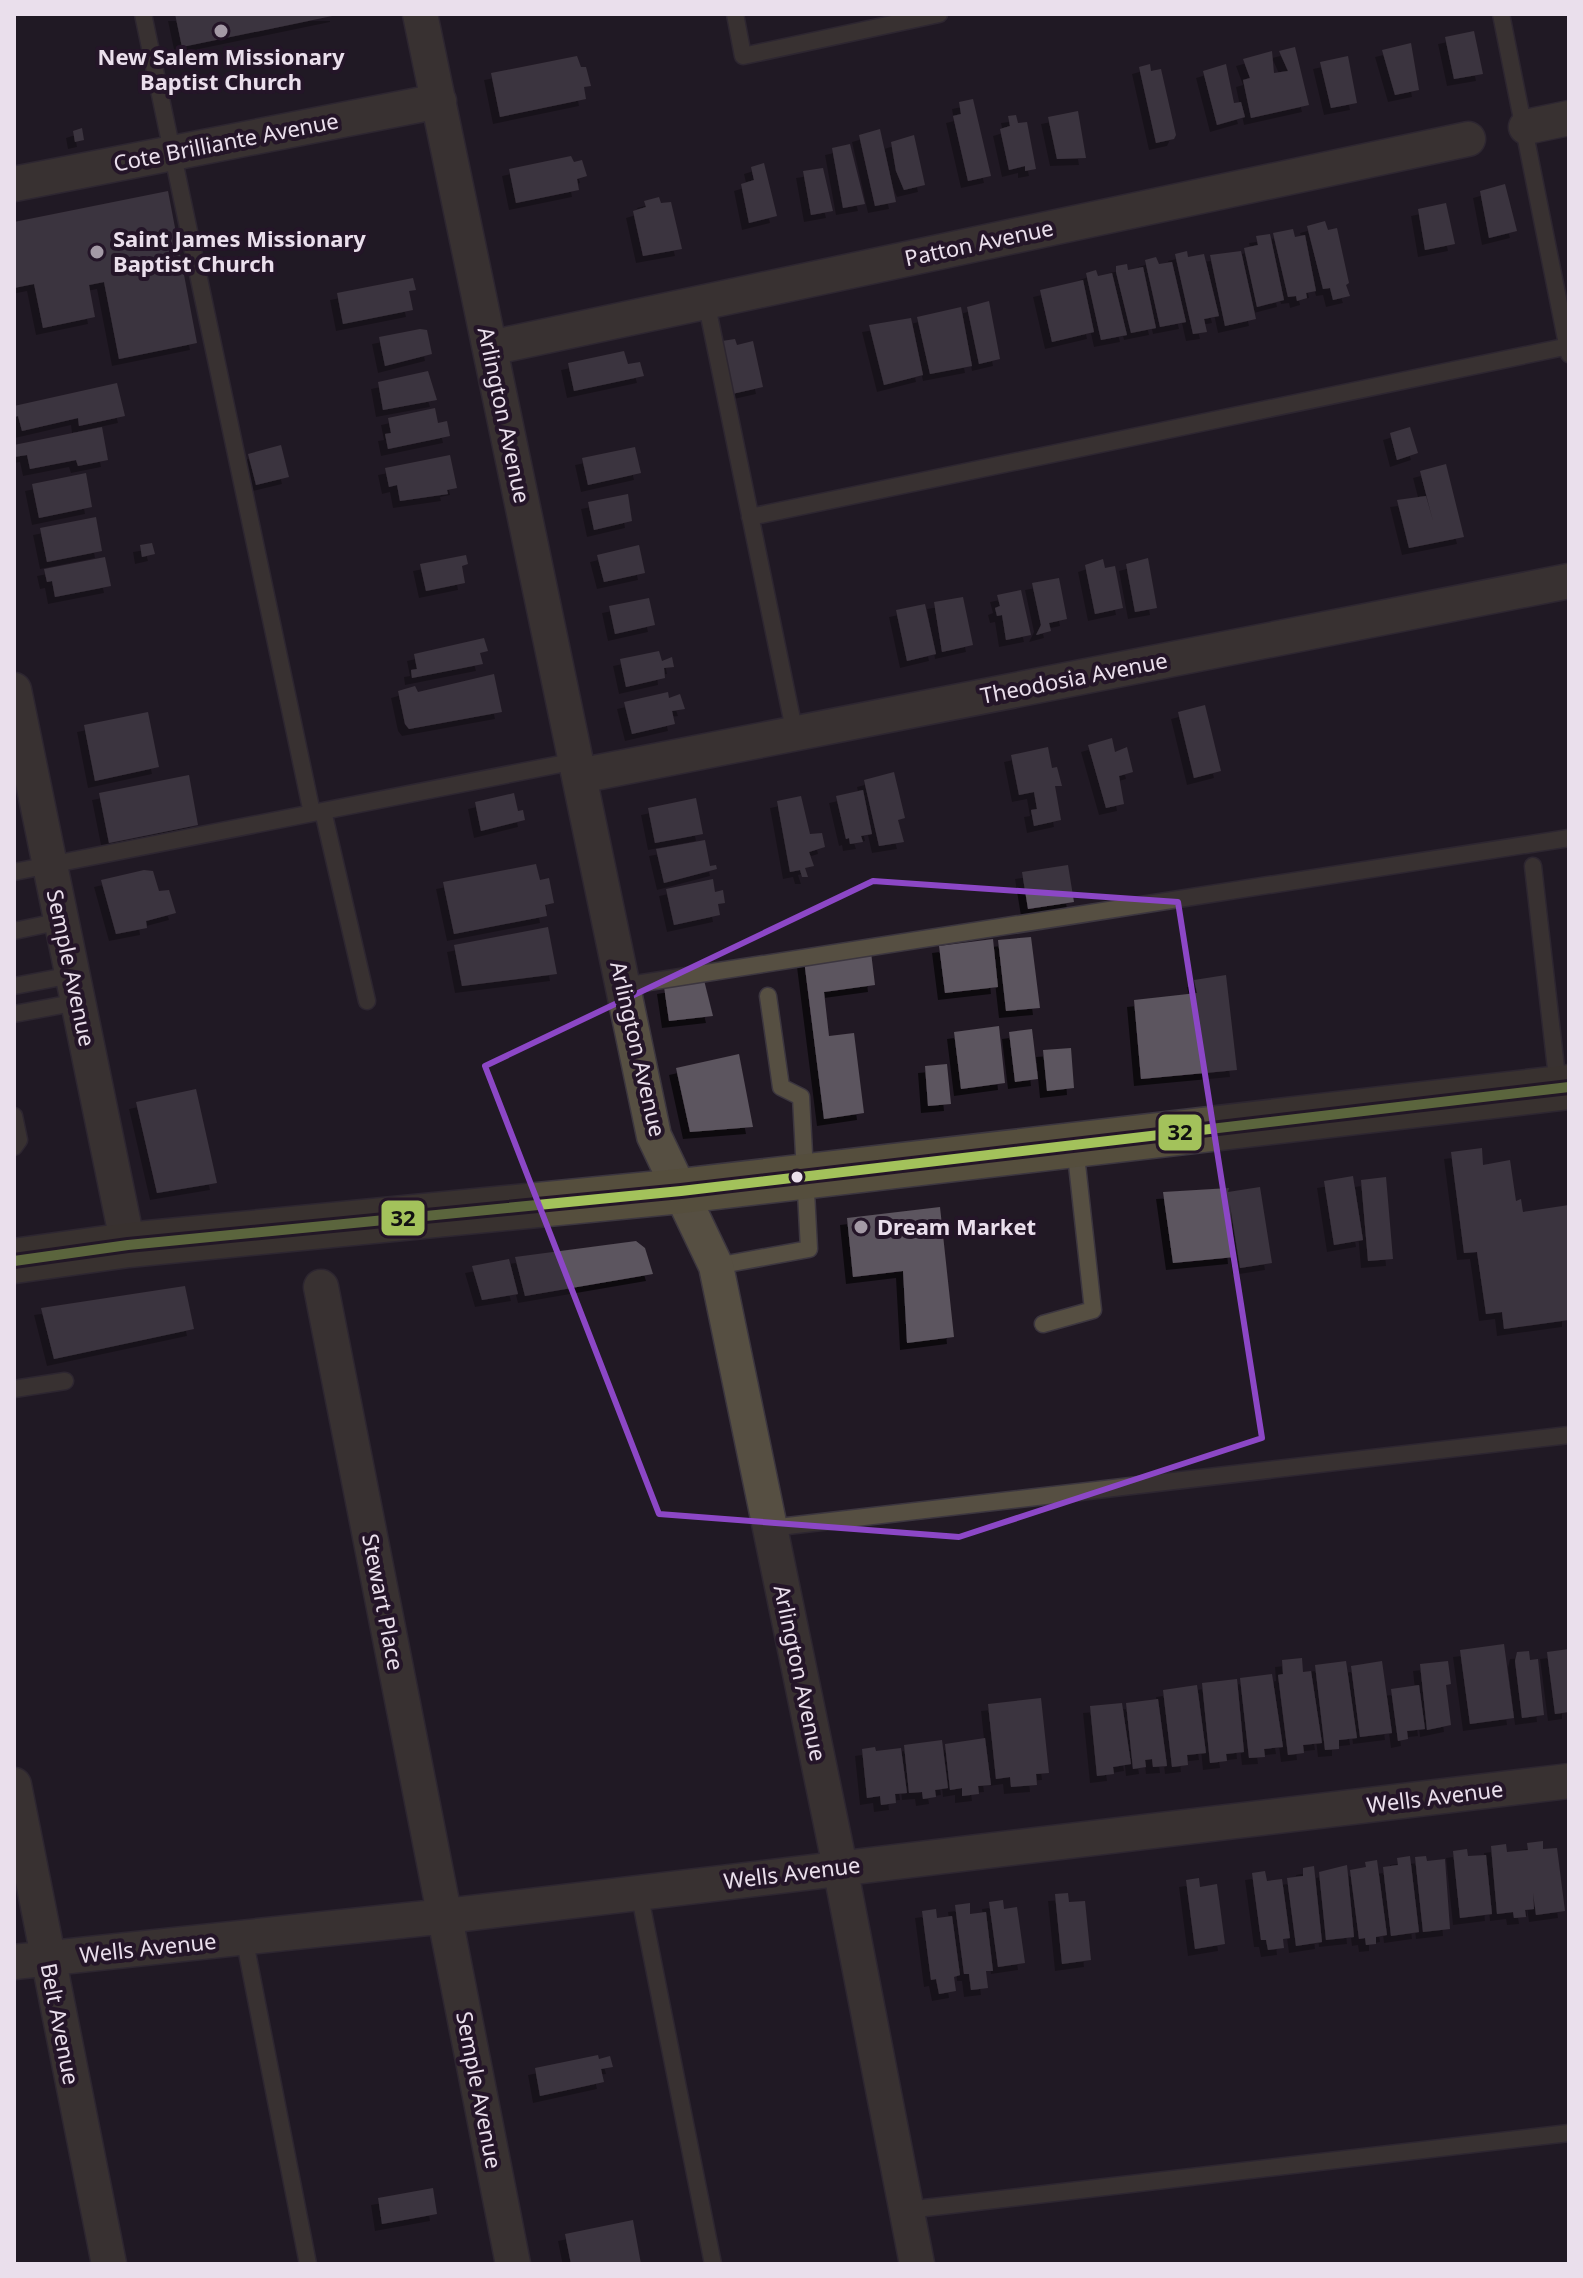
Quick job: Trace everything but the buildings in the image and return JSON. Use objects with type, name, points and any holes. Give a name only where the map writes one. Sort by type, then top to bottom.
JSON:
[{"type":"main road","points":[[14,1261],[128,1245],[681,1191],[1564,1087]]},
{"type":"street","name":"Arlington Avenue","points":[[420,14],[654,1136],[716,1266],[840,1867],[917,2264]]},
{"type":"street","name":"Cote Brilliante Avenue","points":[[14,184],[439,101]]},
{"type":"street","points":[[1526,127],[1569,118]]},
{"type":"street","name":"Patton Avenue","points":[[490,348],[1468,139]]},
{"type":"street","name":"Theodosia Avenue","points":[[578,769],[795,734],[1569,581]]},
{"type":"street","name":"Semple Avenue","points":[[14,690],[128,1245]]},
{"type":"street","name":"Stewart Place","points":[[321,1287],[446,1916]]},
{"type":"street","name":"Wells Avenue","points":[[30,1960],[446,1916],[1569,1781]]},
{"type":"street","name":"Belt Avenue","points":[[14,1785],[30,1960],[109,2264]]},
{"type":"street","name":"Semple Avenue","points":[[446,1916],[513,2264]]},
{"type":"lane","points":[[143,14],[317,812],[367,1001]]},
{"type":"lane","points":[[735,14],[743,56],[939,14]]},
{"type":"lane","points":[[750,517],[1568,349],[1501,14]]},
{"type":"lane","points":[[706,301],[795,734]]},
{"type":"lane","points":[[14,872],[317,812],[578,769]]},
{"type":"lane","points":[[623,986],[1569,838]]},
{"type":"lane","points":[[1533,866],[1564,1087]]},
{"type":"lane","points":[[14,931],[61,921]]},
{"type":"lane","points":[[14,986],[75,988]]},
{"type":"lane","points":[[14,1014],[75,988]]},
{"type":"lane","points":[[716,1266],[809,1249],[801,1097],[781,1087],[768,996]]},
{"type":"lane","points":[[14,1116],[19,1140],[14,1147]]},
{"type":"lane","points":[[1043,1324],[1093,1310],[1075,1144]]},
{"type":"lane","points":[[14,1389],[65,1381]]},
{"type":"lane","points":[[770,1528],[1569,1435]]},
{"type":"lane","points":[[639,1892],[713,2264]]},
{"type":"lane","points":[[244,1937],[308,2264]]},
{"type":"lane","points":[[907,2210],[1569,2133]]},
{"type":"highlighted area","points":[[873,881],[1178,902],[1262,1438],[959,1537],[659,1514],[485,1066]]},
{"type":"transit line","name":"32","points":[[14,1261],[128,1245],[681,1191],[1569,1087]]},
{"type":"place","name":"New Salem Missionary Baptist Church","points":[[221,31]]},
{"type":"place","name":"Saint James Missionary Baptist Church","points":[[97,252]]},
{"type":"place","name":"Dream Market","points":[[861,1227]]}]
